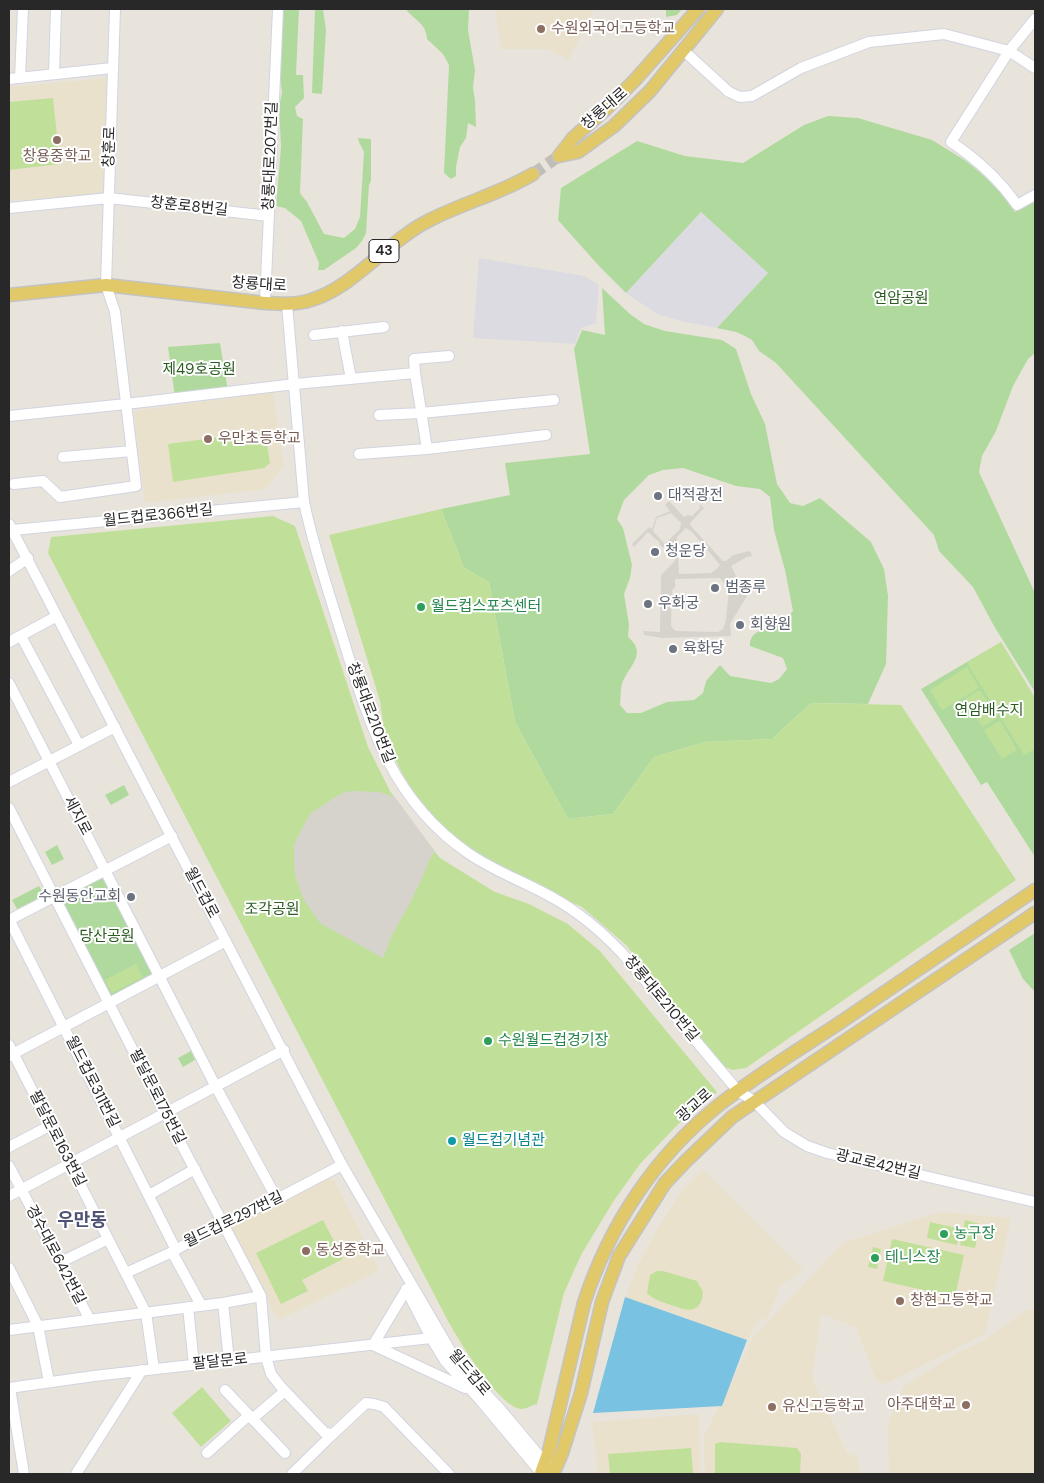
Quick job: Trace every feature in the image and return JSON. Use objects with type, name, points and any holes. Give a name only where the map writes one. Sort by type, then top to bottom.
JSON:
[{"type":"main road","name":"창룡대로","points":[[698,9],[635,80],[573,138],[559,156],[578,152],[614,126],[650,91],[717,9]]},
{"type":"main road","name":"창룡대로","points":[[9,295],[106,285],[265,303],[288,304],[304,302],[322,296],[356,274],[415,228],[501,191],[533,174]]},
{"type":"main road","name":"광교로","points":[[547,1472],[584,1303],[591,1282],[630,1203],[657,1165],[671,1149],[718,1105],[1035,890]]},
{"type":"main road","points":[[547,1472],[562,1452],[581,1393],[602,1302],[619,1256],[665,1184],[732,1116],[1035,913]]},
{"type":"street","points":[[20,78],[23,9]]},
{"type":"street","points":[[54,74],[56,9]]},
{"type":"street","name":"창훈로","points":[[106,285],[115,9]]},
{"type":"street","name":"창룡대로207번길","points":[[265,303],[278,9]]},
{"type":"street","points":[[1035,20],[1009,50],[951,142],[968,153],[992,174],[1017,206],[1035,195]]},
{"type":"street","points":[[684,51],[729,92],[740,97],[752,96],[801,68],[869,42],[944,34],[1009,50],[1035,68]]},
{"type":"street","points":[[9,79],[112,68]]},
{"type":"street","name":"창훈로8번길","points":[[9,208],[109,198],[269,216]]},
{"type":"street","points":[[14,484],[43,481],[60,497],[136,486],[114,306],[106,285]]},
{"type":"street","name":"창룡대로210번길","points":[[288,304],[304,502],[310,533],[364,706],[388,763],[405,790],[436,826],[468,853],[499,871],[555,898],[602,933],[622,953],[738,1091]]},
{"type":"street","points":[[314,335],[384,327]]},
{"type":"street","points":[[342,331],[351,379]]},
{"type":"street","points":[[427,449],[414,359],[449,356]]},
{"type":"street","points":[[9,416],[295,384],[415,373]]},
{"type":"street","points":[[379,415],[421,413],[554,400]]},
{"type":"street","points":[[359,454],[427,449],[546,435]]},
{"type":"street","points":[[63,457],[132,451]]},
{"type":"street","name":"월드컵로366번길","points":[[11,527],[304,502]]},
{"type":"street","name":"월드컵로","points":[[11,527],[342,1165],[397,1262],[436,1337],[445,1361],[547,1472]]},
{"type":"street","points":[[9,571],[28,558]]},
{"type":"street","points":[[9,642],[57,616]]},
{"type":"street","points":[[21,636],[80,745]]},
{"type":"street","name":"세지로","points":[[9,683],[159,976]]},
{"type":"street","points":[[9,782],[115,727]]},
{"type":"street","points":[[9,808],[54,897]]},
{"type":"street","points":[[9,920],[172,836]]},
{"type":"street","name":"팔달문로175번길","points":[[54,897],[261,1296],[266,1357],[271,1374],[319,1428],[326,1433],[333,1434]]},
{"type":"street","name":"월드컵로311번길","points":[[9,920],[149,1195],[201,1305]]},
{"type":"street","points":[[10,1051],[64,1027],[226,941]]},
{"type":"street","points":[[159,976],[216,1087],[277,1199]]},
{"type":"street","name":"월드컵로311번길","points":[[71,1164],[284,1050]]},
{"type":"street","name":"팔달문로163번길","points":[[10,1051],[71,1164],[146,1312],[154,1369]]},
{"type":"street","name":"광교로42번길","points":[[738,1091],[754,1101],[784,1132],[807,1146],[827,1153],[1035,1202]]},
{"type":"street","points":[[9,1147],[50,1125]]},
{"type":"street","name":"경수대로642번길","points":[[9,1196],[71,1164]]},
{"type":"street","name":"월드컵로297번길","points":[[126,1273],[174,1251],[223,1223],[277,1199],[342,1165]]},
{"type":"street","name":"경수대로642번길","points":[[9,1166],[90,1320]]},
{"type":"street","points":[[149,1195],[195,1169]]},
{"type":"street","points":[[60,1263],[108,1239]]},
{"type":"street","name":"월드컵로","points":[[397,1262],[406,1290],[436,1337],[500,1409],[547,1472]]},
{"type":"street","points":[[9,1268],[38,1326],[49,1382]]},
{"type":"street","points":[[406,1290],[373,1345],[473,1392]]},
{"type":"street","points":[[9,1330],[222,1303],[261,1296]]},
{"type":"street","points":[[222,1303],[229,1361]]},
{"type":"street","points":[[188,1307],[194,1365]]},
{"type":"street","name":"팔달문로","points":[[10,1388],[142,1370],[436,1337]]},
{"type":"street","points":[[76,1474],[142,1370]]},
{"type":"street","points":[[10,1388],[24,1474]]},
{"type":"street","points":[[225,1390],[285,1453]]},
{"type":"street","points":[[207,1453],[285,1391]]},
{"type":"street","points":[[292,1474],[366,1403],[384,1407],[449,1474]]},
{"type":"street","points":[[9,1445],[20,1444]]},
{"type":"shaded area","name":"수원외국어고등학교","points":[[495,9],[594,9],[569,60],[547,49],[501,49]]},
{"type":"shaded area","name":"창용중학교","points":[[107,78],[103,193],[9,201],[9,87]]},
{"type":"shaded area","points":[[701,212],[768,273],[717,328],[657,314],[626,293]]},
{"type":"shaded area","points":[[479,258],[584,276],[599,285],[596,323],[581,328],[575,344],[473,338]]},
{"type":"shaded area","name":"우만초등학교","points":[[273,392],[284,466],[265,489],[145,503],[134,411]]},
{"type":"shaded area","points":[[669,501],[684,517],[692,516],[700,508],[699,504],[704,508],[690,525],[723,561],[726,561],[733,555],[750,551],[752,556],[731,566],[747,596],[730,624],[731,636],[662,638],[644,635],[643,631],[660,632],[661,575],[675,561],[675,556],[665,547],[663,548],[648,532],[634,547],[632,544],[649,527],[652,529],[656,517],[670,511],[665,505]],"holes":[[[671,513],[681,523],[680,529],[664,543],[653,531],[657,518]],[[686,528],[692,532],[720,565],[718,568],[711,573],[679,574],[677,537]],[[720,578],[729,589],[726,620],[723,629],[718,632],[676,631],[673,629],[671,625],[672,590],[675,587],[675,579]]]},
{"type":"shaded area","points":[[345,792],[379,792],[395,797],[435,852],[430,858],[410,903],[392,935],[383,958],[320,923],[304,900],[294,867],[294,846],[310,814]]},
{"type":"shaded area","points":[[703,1170],[803,1270],[780,1286],[768,1318],[758,1321],[747,1340],[625,1297],[639,1263],[658,1228],[682,1190]]},
{"type":"shaded area","name":"동성중학교","points":[[327,1178],[334,1180],[379,1270],[278,1320],[232,1227]]},
{"type":"shaded area","points":[[940,1212],[1011,1218],[985,1334],[885,1384],[876,1380],[856,1327],[821,1314],[812,1378],[847,1453],[858,1457],[859,1474],[705,1474],[704,1436],[755,1335],[843,1243]]},
{"type":"shaded area","name":"아주대학교","points":[[1035,1309],[1035,1474],[889,1474],[888,1425],[904,1386],[961,1351],[983,1341],[1027,1310]]},
{"type":"shaded area","points":[[699,1414],[700,1474],[598,1474],[592,1422]]},
{"type":"green space","points":[[283,9],[299,9],[296,75],[303,75],[304,98],[295,107],[297,116],[303,119],[300,193],[324,234],[344,238],[355,229],[360,217],[364,152],[358,138],[371,139],[371,181],[369,185],[366,233],[356,248],[324,270],[318,270],[319,263],[301,221],[285,208],[276,206],[281,147],[279,107],[282,92],[280,77]]},
{"type":"green space","points":[[315,9],[323,9],[326,30],[322,94],[312,93]]},
{"type":"green space","points":[[406,9],[469,9],[468,30],[475,70],[473,88],[476,127],[468,123],[466,138],[460,147],[456,176],[451,179],[444,173],[449,65],[443,54],[427,39],[422,25]]},
{"type":"green space","points":[[666,9],[682,9],[677,15],[666,17]]},
{"type":"green space","points":[[53,98],[60,164],[9,170],[9,102]]},
{"type":"green space","name":"연암공원","points":[[828,116],[858,118],[932,140],[966,161],[983,175],[999,191],[1015,212],[1035,201],[1035,353],[1028,359],[1013,386],[996,431],[982,456],[979,472],[1035,593],[1035,692],[994,626],[973,587],[939,551],[934,535],[776,363],[759,351],[752,340],[736,332],[717,328],[768,273],[701,212],[626,293],[558,220],[561,188],[637,141],[685,156],[743,163],[804,125]]},
{"type":"green space","points":[[602,288],[630,314],[644,324],[665,331],[722,340],[736,349],[751,394],[765,424],[777,484],[790,503],[803,506],[820,498],[871,542],[884,569],[888,596],[886,664],[868,704],[811,703],[772,739],[705,742],[654,757],[613,814],[568,819],[515,722],[489,582],[464,568],[441,509],[510,495],[505,463],[590,454],[574,349],[582,330],[605,335]],"holes":[[[683,468],[736,486],[760,489],[770,497],[774,530],[785,570],[793,611],[780,623],[756,633],[751,640],[750,646],[783,658],[787,669],[779,679],[771,683],[730,676],[720,665],[706,681],[703,693],[694,700],[667,702],[641,713],[627,713],[620,705],[621,687],[636,659],[637,653],[634,643],[628,637],[629,624],[624,594],[630,578],[632,565],[623,528],[617,519],[624,500],[649,475],[663,470]]]},
{"type":"green space","name":"제49호공원","points":[[220,343],[228,391],[175,397],[168,347]]},
{"type":"green space","points":[[265,431],[270,463],[264,468],[173,482],[168,444]]},
{"type":"green space","points":[[441,509],[464,568],[489,582],[515,722],[568,819],[613,814],[654,757],[705,742],[772,739],[811,703],[901,705],[1016,880],[746,1068],[733,1070],[722,1066],[626,945],[582,907],[493,866],[463,847],[425,810],[403,775],[385,738],[380,701],[329,535]]},
{"type":"green space","name":"조각공원","points":[[273,516],[295,526],[368,747],[390,791],[440,858],[495,892],[529,904],[568,924],[600,951],[717,1092],[686,1116],[640,1164],[613,1202],[581,1255],[564,1293],[537,1404],[522,1409],[513,1406],[503,1398],[480,1372],[448,1321],[48,553],[51,537]]},
{"type":"green space","name":"연암배수지","points":[[1001,642],[1035,698],[1035,857],[987,782],[981,785],[921,689]]},
{"type":"green space","points":[[1001,642],[1035,698],[1035,749],[1024,755],[967,663]]},
{"type":"green space","points":[[967,667],[979,688],[942,710],[930,690]]},
{"type":"green space","points":[[980,690],[997,718],[982,727],[965,699]]},
{"type":"green space","points":[[1000,721],[1017,750],[1002,759],[984,730]]},
{"type":"green space","points":[[124,785],[129,795],[111,805],[105,795]]},
{"type":"green space","points":[[57,845],[64,859],[52,865],[45,852]]},
{"type":"green space","name":"당산공원","points":[[103,877],[154,976],[111,998],[60,899]]},
{"type":"green space","points":[[39,886],[42,891],[41,897],[17,909],[12,900]]},
{"type":"green space","points":[[1035,933],[1035,992],[1023,979],[1009,950]]},
{"type":"green space","points":[[136,964],[143,977],[112,993],[105,980]]},
{"type":"green space","points":[[191,1051],[195,1060],[183,1067],[178,1058]]},
{"type":"green space","points":[[323,1220],[343,1259],[302,1280],[308,1291],[281,1304],[256,1253]]},
{"type":"green space","name":"농구장","points":[[965,1220],[980,1224],[975,1248],[960,1245]]},
{"type":"green space","name":"농구장","points":[[930,1222],[961,1229],[957,1245],[927,1238]]},
{"type":"green space","points":[[892,1239],[964,1255],[955,1297],[883,1281]]},
{"type":"green space","name":"테니스장","points":[[873,1247],[881,1249],[877,1269],[868,1267]]},
{"type":"green space","points":[[657,1271],[697,1281],[703,1292],[699,1305],[688,1310],[682,1309],[658,1300],[647,1293],[650,1275]]},
{"type":"green space","points":[[202,1387],[231,1421],[201,1447],[172,1413]]},
{"type":"green space","points":[[720,1442],[797,1448],[801,1454],[800,1474],[715,1474],[715,1444]]},
{"type":"green space","points":[[691,1448],[693,1474],[610,1474],[608,1454]]},
{"type":"water","points":[[625,1297],[747,1340],[722,1406],[593,1413]]},
{"type":"tunnel","points":[[533,174],[559,156]]},
{"type":"place","name":"수원외국어고등학교","points":[[541,29]]},
{"type":"place","name":"창용중학교","points":[[57,140]]},
{"type":"place","name":"우만초등학교","points":[[208,439]]},
{"type":"place","name":"대적광전","points":[[658,496]]},
{"type":"place","name":"청운당","points":[[655,552]]},
{"type":"place","name":"범종루","points":[[715,588]]},
{"type":"place","name":"우화궁","points":[[648,604]]},
{"type":"place","name":"월드컵스포츠센터","points":[[421,607]]},
{"type":"place","name":"회향원","points":[[740,625]]},
{"type":"place","name":"육화당","points":[[673,649]]},
{"type":"place","name":"수원동안교회","points":[[131,897]]},
{"type":"place","name":"수원월드컵경기장","points":[[488,1041]]},
{"type":"place","name":"월드컵기념관","points":[[452,1141]]},
{"type":"place","name":"농구장","points":[[944,1234]]},
{"type":"place","name":"동성중학교","points":[[306,1251]]},
{"type":"place","name":"테니스장","points":[[875,1258]]},
{"type":"place","name":"창현고등학교","points":[[900,1301]]},
{"type":"place","name":"아주대학교","points":[[966,1405]]},
{"type":"place","name":"유신고등학교","points":[[772,1407]]},
{"type":"district","name":"우만동","points":[[82,1221]]}]
